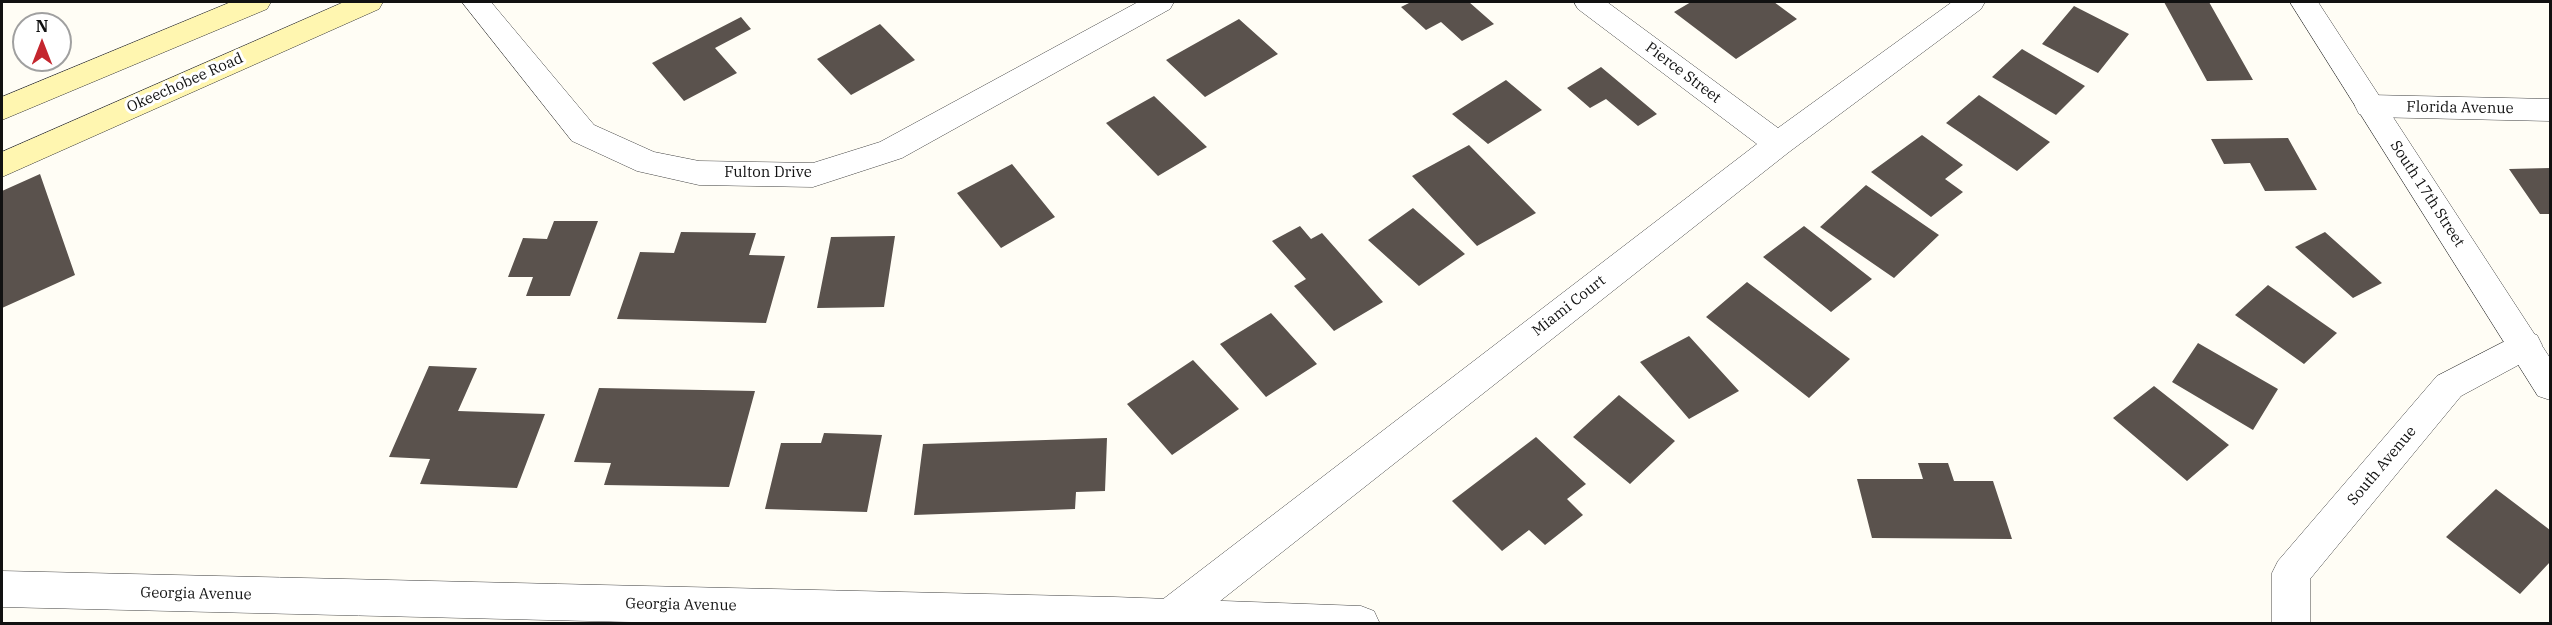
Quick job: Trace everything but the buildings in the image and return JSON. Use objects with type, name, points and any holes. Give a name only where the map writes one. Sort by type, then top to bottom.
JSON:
[{"type":"main road","points":[[2,109],[257,2]]},
{"type":"main road","name":"Okeechobee Road","points":[[2,165],[369,2]]},
{"type":"street","name":"Fulton Drive","points":[[476,2],[583,133],[648,163],[699,173],[813,175],[891,150],[1160,2]]},
{"type":"street","name":"Pierce Street","points":[[1588,2],[1778,144]]},
{"type":"street","name":"Miami Court","points":[[1171,616],[1778,144],[1971,2]]},
{"type":"street","name":"South 17th Street","points":[[2304,2],[2550,386]]},
{"type":"street","name":"Florida Avenue","points":[[2370,106],[2550,110]]},
{"type":"street","name":"South Avenue","points":[[2291,624],[2291,573],[2449,386],[2525,345]]},
{"type":"street","name":"Georgia Avenue","points":[[2,589],[1171,616],[1361,624]]}]
